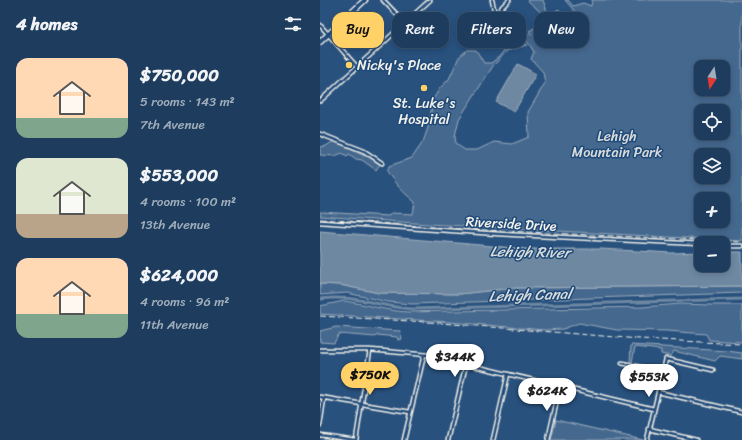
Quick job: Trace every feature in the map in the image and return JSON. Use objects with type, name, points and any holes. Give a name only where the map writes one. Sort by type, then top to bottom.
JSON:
[{"type":"main road","points":[[320,42],[365,0]]},
{"type":"street","points":[[383,0],[394,12]]},
{"type":"street","points":[[417,12],[430,0]]},
{"type":"street","points":[[492,0],[495,12]]},
{"type":"street","points":[[502,12],[500,9],[509,0]]},
{"type":"street","points":[[320,25],[357,67]]},
{"type":"street","points":[[320,101],[392,35]]},
{"type":"street","points":[[320,134],[364,151],[382,163]]},
{"type":"street","name":"Riverside Drive","points":[[320,222],[499,234],[694,244]]},
{"type":"street","points":[[730,246],[742,246]]},
{"type":"street","points":[[320,350],[370,350],[424,355],[654,409]]},
{"type":"street","points":[[320,434],[356,440],[370,350]]},
{"type":"street","points":[[404,440],[424,355]]},
{"type":"street","points":[[647,440],[666,359],[713,370]]},
{"type":"street","points":[[622,363],[663,372]]},
{"type":"street","points":[[448,440],[466,364]]},
{"type":"street","points":[[493,440],[508,374]]},
{"type":"street","points":[[548,440],[560,387]]},
{"type":"street","points":[[658,392],[742,412]]},
{"type":"street","points":[[320,397],[410,412]]},
{"type":"street","points":[[320,425],[324,398]]},
{"type":"street","points":[[649,430],[696,440]]},
{"type":"green space","name":"Lehigh Mountain Park","points":[[527,0],[543,0],[547,12],[540,12]]},
{"type":"green space","name":"Lehigh Mountain Park","points":[[565,0],[568,0],[573,6],[583,3],[591,6],[592,0],[742,0],[742,241],[730,240],[730,236],[694,236],[694,238],[428,224],[320,216],[320,212],[389,216],[391,213],[413,214],[415,202],[393,180],[387,171],[389,166],[412,158],[423,142],[430,122],[432,101],[440,88],[449,79],[459,57],[467,50],[476,50],[484,63],[491,63],[499,57],[506,48],[517,48],[508,50],[493,66],[459,119],[455,136],[456,144],[465,150],[477,150],[494,142],[512,144],[529,137],[528,112],[545,83],[543,72],[531,59],[534,52],[526,40],[526,33],[528,35],[532,34],[529,31],[534,28],[534,48],[589,48],[589,12],[575,12]]},
{"type":"green space","points":[[334,141],[369,157],[380,164],[376,170],[362,160],[356,159],[349,154],[347,156],[342,153],[335,156],[320,155],[320,147],[326,146]]},
{"type":"green space","points":[[320,284],[340,285],[379,293],[460,294],[512,288],[742,286],[742,293],[412,304],[388,302],[347,293],[320,295]]},
{"type":"green space","points":[[344,301],[408,312],[642,307],[681,304],[742,305],[742,342],[709,340],[706,334],[667,331],[617,330],[579,323],[563,329],[545,330],[320,314],[320,306]]},
{"type":"green space","points":[[336,327],[400,331],[402,339],[398,340],[397,337],[377,335],[375,337],[339,334],[334,343],[320,342],[320,331]]},
{"type":"green space","points":[[631,345],[727,351],[742,353],[742,359],[720,356],[715,361],[674,351],[671,356],[661,354],[661,350],[635,347],[632,362],[630,362]]},
{"type":"green space","points":[[556,420],[643,440],[551,440]]},
{"type":"water","points":[[518,64],[536,74],[514,112],[496,102]]},
{"type":"water","name":"Lehigh River","points":[[320,231],[526,249],[601,249],[672,253],[694,252],[694,272],[730,272],[730,252],[742,252],[742,286],[513,288],[460,294],[379,293],[340,285],[320,284]]},
{"type":"waterway","name":"Lehigh Canal","points":[[320,299],[356,299],[412,309],[742,299]]},
{"type":"railway","points":[[320,219],[463,229],[742,242]]},
{"type":"railway","points":[[320,316],[428,322],[640,339],[742,344]]},
{"type":"place","name":"Nicky's Place","points":[[349,65]]},
{"type":"place","name":"St. Luke's Hospital","points":[[424,88]]}]
